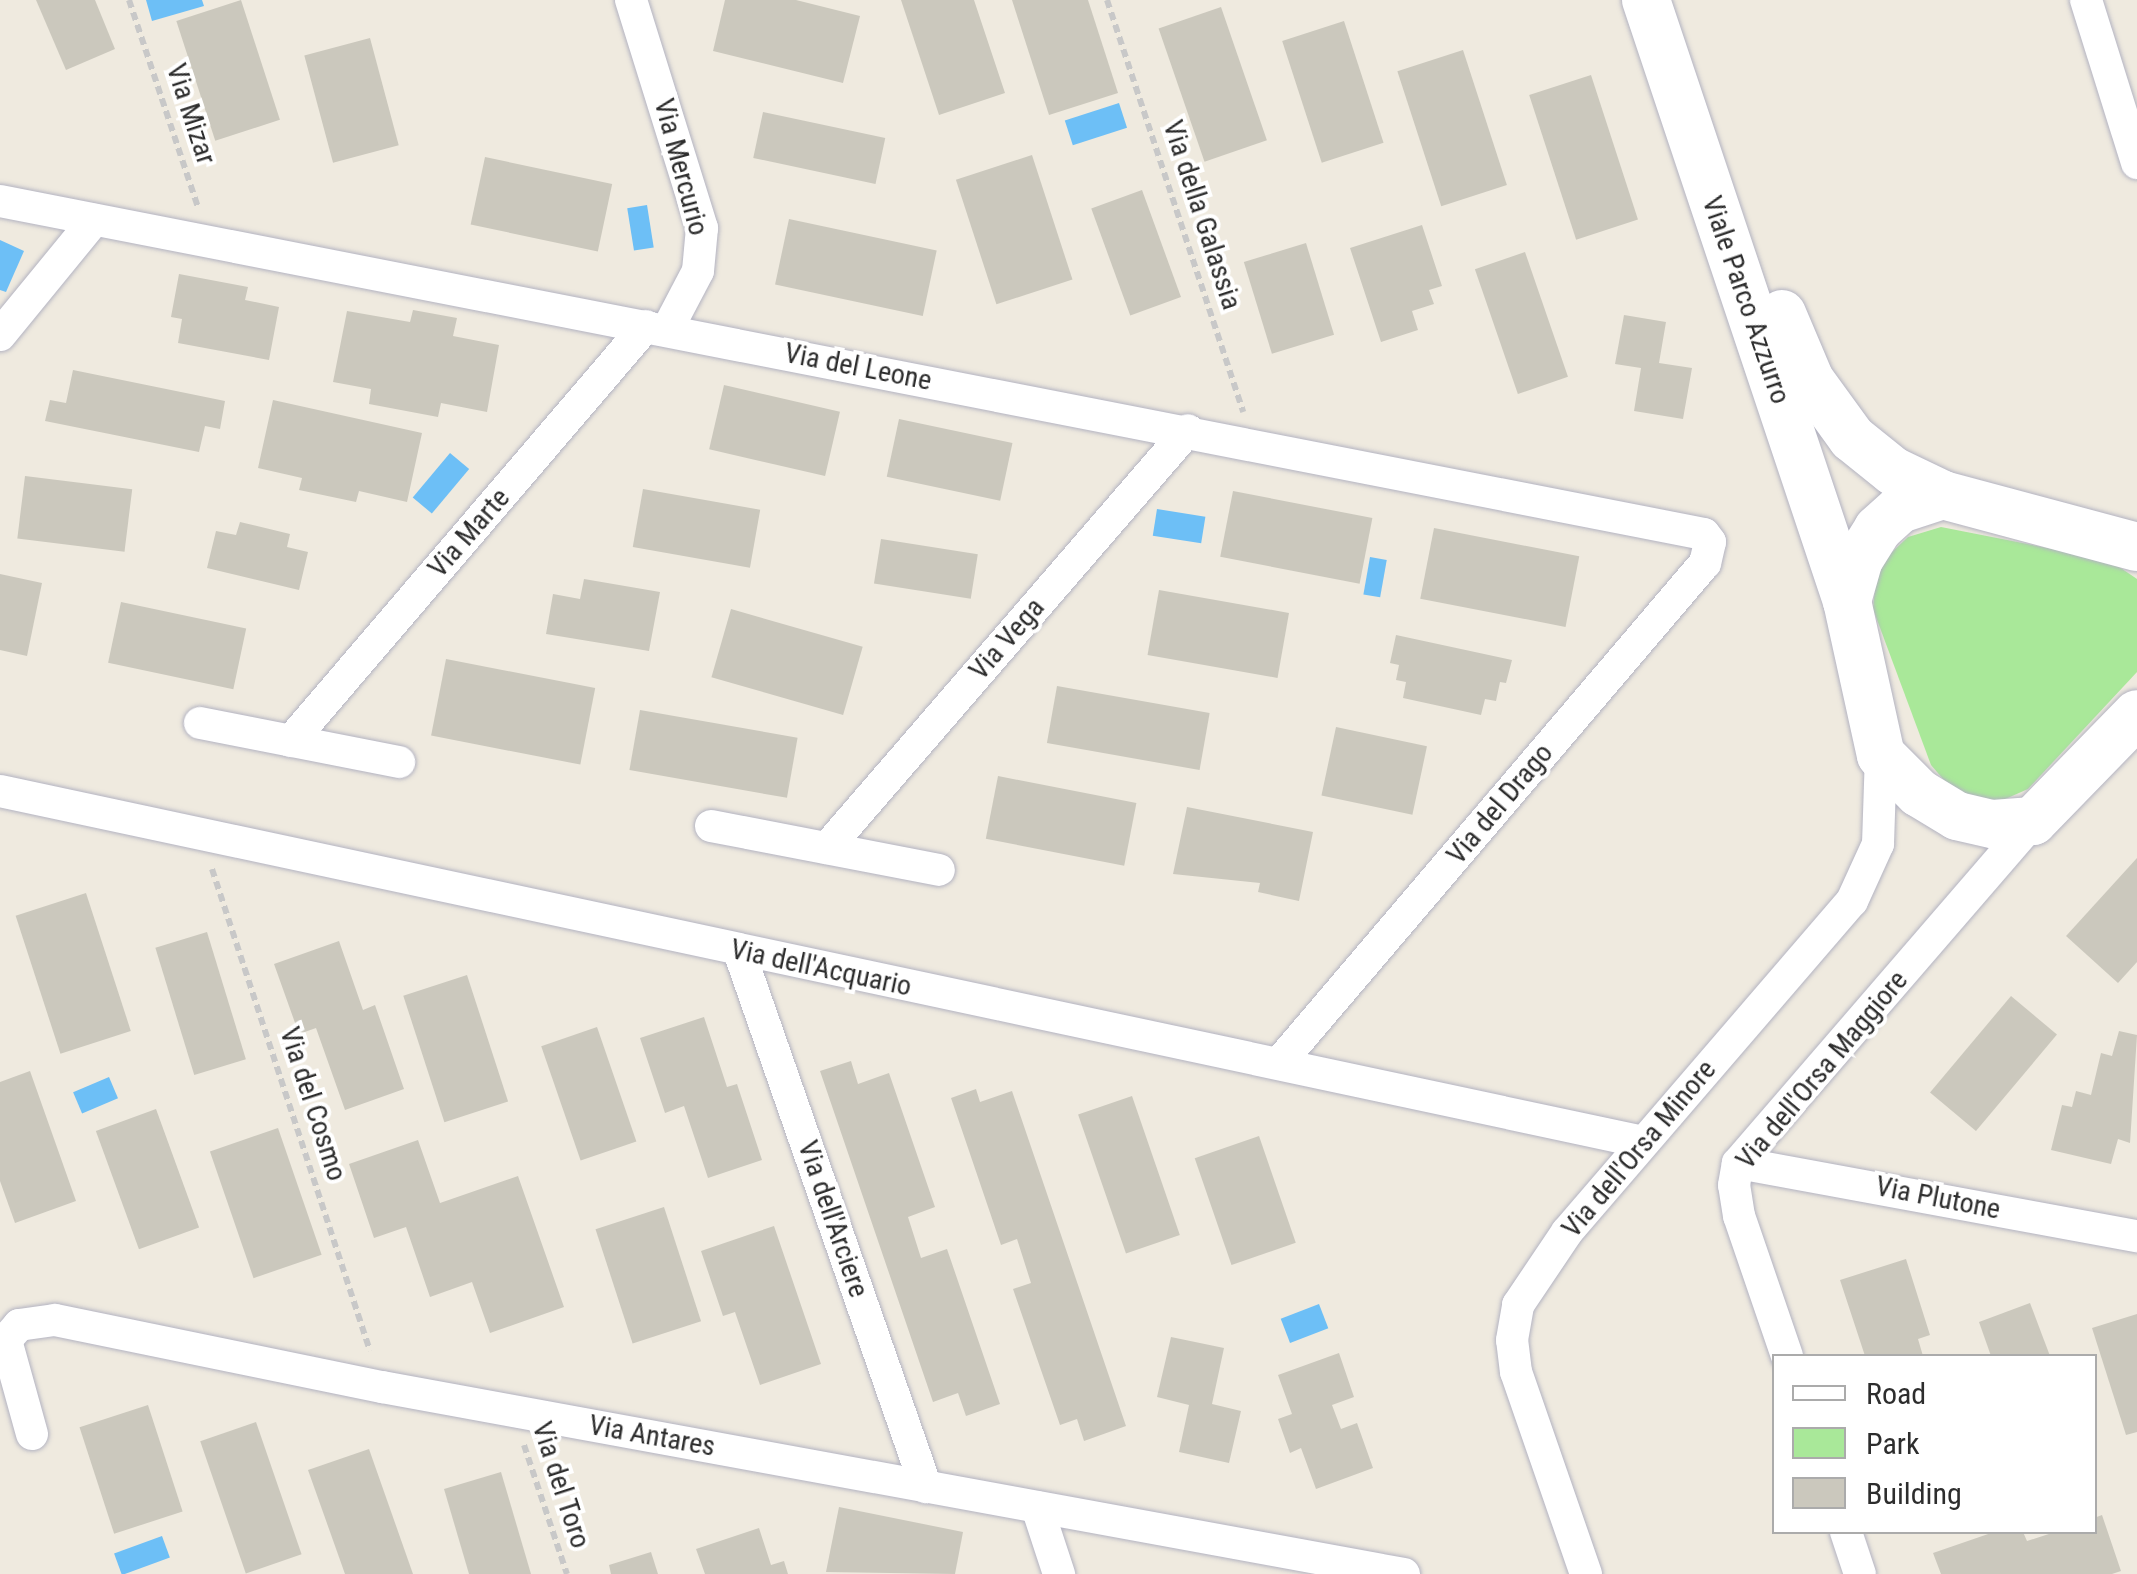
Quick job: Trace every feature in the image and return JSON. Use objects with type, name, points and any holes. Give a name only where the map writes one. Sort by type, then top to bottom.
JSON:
[{"type":"street","name":"Via Mercurio","points":[[632,0],[702,228],[698,271],[657,328]]},
{"type":"street","name":"Viale Parco Azzurro","points":[[1646,0],[1847,601],[1882,755]]},
{"type":"street","name":"Viale Parco Azzurro","points":[[1671,0],[1810,380],[1871,456],[1942,495],[2136,545]]},
{"type":"street","points":[[2086,0],[2137,163]]},
{"type":"street","name":"Via del Leone","points":[[0,202],[1692,528],[1710,542]]},
{"type":"street","points":[[0,335],[94,220]]},
{"type":"street","name":"Via Marte","points":[[291,741],[657,328]]},
{"type":"street","name":"Via Vega","points":[[826,848],[1188,430]]},
{"type":"street","points":[[1847,601],[1859,559],[1878,529],[1900,509],[1942,495]]},
{"type":"street","name":"Via del Drago","points":[[1281,1062],[1705,563],[1710,542]]},
{"type":"street","points":[[1882,755],[1919,793],[1957,816],[1992,824],[2033,821],[2137,714]]},
{"type":"street","points":[[200,723],[398,762]]},
{"type":"street","name":"Via dell'Orsa Minore","points":[[1586,1574],[1516,1372],[1512,1340],[1518,1305],[1538,1270],[1643,1142],[1852,901],[1878,844],[1882,755]]},
{"type":"street","name":"Via dell'Acquario","points":[[0,791],[1643,1142]]},
{"type":"street","name":"Via dell'Orsa Maggiore","points":[[1786,1354],[1739,1216],[1734,1185],[1738,1163],[2033,821]]},
{"type":"street","points":[[711,826],[939,870]]},
{"type":"street","name":"Via dell'Arciere","points":[[740,951],[926,1486]]},
{"type":"street","name":"Via Plutone","points":[[1738,1163],[2137,1236]]},
{"type":"street","name":"Via Antares","points":[[32,1434],[6,1350],[12,1331],[39,1319],[382,1387],[1404,1574]]},
{"type":"street","points":[[1036,1506],[1058,1574]]},
{"type":"street","points":[[1847,1534],[1860,1574]]},
{"type":"path","name":"Via Mizar","points":[[129,0],[210,242]]},
{"type":"path","name":"Via della Galassia","points":[[1108,0],[1253,443]]},
{"type":"path","name":"Via del Cosmo","points":[[201,835],[382,1387]]},
{"type":"path","name":"Via del Toro","points":[[513,1411],[567,1574]]},
{"type":"green space","points":[[1941,527],[2109,560],[2137,579],[2137,672],[2028,789],[1994,804],[1955,793],[1931,765],[1873,609],[1876,577],[1891,553],[1908,537]]},
{"type":"water","points":[[146,0],[202,0],[204,6],[152,21]]},
{"type":"water","points":[[1119,103],[1127,128],[1073,145],[1065,121]]},
{"type":"water","points":[[647,205],[654,247],[634,251],[627,208]]},
{"type":"water","points":[[0,240],[24,251],[6,292],[0,290]]},
{"type":"water","points":[[450,453],[469,469],[432,514],[413,497]]},
{"type":"water","points":[[1157,509],[1205,517],[1201,543],[1153,536]]},
{"type":"water","points":[[1370,557],[1387,560],[1380,597],[1363,594]]},
{"type":"water","points":[[109,1077],[118,1098],[82,1113],[73,1092]]},
{"type":"water","points":[[1319,1304],[1328,1328],[1290,1343],[1281,1319]]},
{"type":"water","points":[[162,1536],[170,1558],[122,1574],[114,1553]]},
{"type":"building","points":[[36,0],[95,0],[115,49],[66,70]]},
{"type":"building","points":[[241,0],[280,120],[215,141],[176,21]]},
{"type":"building","points":[[725,0],[796,0],[860,16],[843,83],[713,51]]},
{"type":"building","points":[[901,0],[974,0],[1005,93],[939,115]]},
{"type":"building","points":[[1012,0],[1088,0],[1118,93],[1049,115]]},
{"type":"building","points":[[1221,7],[1267,140],[1205,162],[1159,28]]},
{"type":"building","points":[[1344,21],[1384,143],[1322,163],[1282,41]]},
{"type":"building","points":[[370,38],[399,145],[333,163],[304,56]]},
{"type":"building","points":[[1463,50],[1507,185],[1441,206],[1397,71]]},
{"type":"building","points":[[1591,75],[1638,220],[1576,240],[1529,95]]},
{"type":"building","points":[[763,112],[885,138],[875,184],[753,158]]},
{"type":"building","points":[[1032,155],[1072,280],[996,304],[956,180]]},
{"type":"building","points":[[485,157],[612,184],[598,252],[471,224]]},
{"type":"building","points":[[1142,190],[1181,297],[1130,316],[1091,208]]},
{"type":"building","points":[[789,219],[937,250],[923,316],[775,285]]},
{"type":"building","points":[[1422,225],[1442,286],[1429,290],[1434,304],[1412,311],[1418,330],[1381,342],[1350,248]]},
{"type":"building","points":[[1306,243],[1334,335],[1272,354],[1244,262]]},
{"type":"building","points":[[1525,252],[1568,377],[1518,394],[1475,269]]},
{"type":"building","points":[[179,274],[248,287],[245,300],[279,307],[269,360],[178,343],[182,319],[171,317]]},
{"type":"building","points":[[413,310],[457,318],[453,336],[499,345],[487,412],[441,403],[438,417],[369,404],[371,389],[333,382],[347,311],[410,322]]},
{"type":"building","points":[[1624,315],[1666,322],[1659,363],[1692,368],[1683,419],[1634,411],[1641,368],[1615,364]]},
{"type":"building","points":[[73,370],[225,401],[220,429],[205,426],[199,452],[45,421],[50,400],[66,403]]},
{"type":"building","points":[[724,385],[840,412],[825,476],[709,449]]},
{"type":"building","points":[[273,400],[422,433],[407,502],[359,491],[356,502],[299,490],[302,478],[258,468]]},
{"type":"building","points":[[899,419],[1012,443],[1000,501],[887,477]]},
{"type":"building","points":[[25,476],[132,489],[125,552],[17,539]]},
{"type":"building","points":[[643,489],[760,510],[750,568],[633,547]]},
{"type":"building","points":[[1233,491],[1372,518],[1360,584],[1220,557]]},
{"type":"building","points":[[240,522],[290,534],[287,547],[308,552],[299,590],[207,568],[216,531],[236,535]]},
{"type":"building","points":[[1434,528],[1579,556],[1566,627],[1420,599]]},
{"type":"building","points":[[881,539],[978,554],[971,599],[874,583]]},
{"type":"building","points":[[0,574],[42,583],[27,656],[0,650]]},
{"type":"building","points":[[584,579],[660,592],[649,651],[546,634],[553,594],[580,599]]},
{"type":"building","points":[[1159,590],[1289,613],[1278,678],[1148,655]]},
{"type":"building","points":[[121,602],[246,629],[233,689],[108,663]]},
{"type":"building","points":[[731,609],[863,647],[843,715],[711,677]]},
{"type":"building","points":[[1396,635],[1512,660],[1506,683],[1500,682],[1496,701],[1485,699],[1481,715],[1403,698],[1406,682],[1396,680],[1399,665],[1390,663]]},
{"type":"building","points":[[446,659],[595,688],[580,765],[431,736]]},
{"type":"building","points":[[1057,686],[1210,713],[1200,770],[1047,743]]},
{"type":"building","points":[[640,710],[798,738],[787,798],[629,770]]},
{"type":"building","points":[[1336,727],[1427,746],[1412,815],[1321,795]]},
{"type":"building","points":[[998,776],[1136,803],[1124,866],[986,839]]},
{"type":"building","points":[[1187,807],[1313,832],[1299,901],[1258,892],[1260,883],[1173,874]]},
{"type":"building","points":[[2137,858],[2137,962],[2118,983],[2066,936]]},
{"type":"building","points":[[86,893],[131,1031],[60,1054],[16,916]]},
{"type":"building","points":[[207,932],[246,1059],[194,1075],[155,948]]},
{"type":"building","points":[[339,941],[363,1010],[375,1005],[404,1089],[345,1110],[316,1028],[299,1034],[274,964]]},
{"type":"building","points":[[467,975],[508,1101],[444,1122],[403,996]]},
{"type":"building","points":[[2011,996],[2057,1035],[1976,1131],[1930,1093]]},
{"type":"building","points":[[704,1017],[727,1087],[737,1084],[762,1160],[708,1178],[684,1106],[665,1113],[640,1038]]},
{"type":"building","points":[[597,1027],[636,1141],[581,1161],[541,1046]]},
{"type":"building","points":[[2119,1031],[2137,1035],[2130,1143],[2118,1139],[2111,1164],[2051,1150],[2062,1105],[2072,1107],[2076,1091],[2091,1095],[2101,1053],[2112,1056]]},
{"type":"building","points":[[851,1061],[858,1084],[889,1073],[935,1207],[908,1217],[921,1258],[947,1249],[1000,1404],[966,1416],[958,1393],[933,1402],[820,1071]]},
{"type":"building","points":[[30,1071],[76,1201],[15,1223],[0,1181],[0,1082]]},
{"type":"building","points":[[976,1089],[980,1102],[1012,1091],[1126,1426],[1084,1441],[1077,1419],[1060,1425],[1013,1289],[1031,1283],[1017,1239],[1001,1245],[951,1098]]},
{"type":"building","points":[[1132,1096],[1180,1235],[1126,1254],[1078,1115]]},
{"type":"building","points":[[156,1109],[199,1227],[139,1249],[96,1131]]},
{"type":"building","points":[[278,1128],[322,1255],[254,1278],[210,1151]]},
{"type":"building","points":[[1259,1136],[1296,1243],[1231,1265],[1195,1158]]},
{"type":"building","points":[[418,1140],[440,1203],[518,1176],[564,1307],[490,1333],[472,1282],[430,1297],[406,1227],[374,1238],[349,1164]]},
{"type":"building","points":[[664,1207],[701,1321],[633,1343],[596,1229]]},
{"type":"building","points":[[774,1226],[821,1364],[760,1385],[735,1312],[723,1316],[701,1251]]},
{"type":"building","points":[[1906,1259],[1930,1335],[1918,1339],[1922,1354],[1864,1354],[1840,1280]]},
{"type":"building","points":[[2030,1303],[2049,1354],[1990,1354],[1979,1322]]},
{"type":"building","points":[[2137,1314],[2137,1432],[2126,1435],[2092,1328]]},
{"type":"building","points":[[1171,1337],[1224,1348],[1212,1404],[1241,1411],[1229,1463],[1179,1452],[1189,1405],[1157,1397]]},
{"type":"building","points":[[1339,1353],[1354,1397],[1332,1405],[1341,1429],[1357,1423],[1373,1468],[1316,1489],[1301,1448],[1290,1453],[1278,1419],[1292,1414],[1278,1375]]},
{"type":"building","points":[[148,1405],[183,1512],[114,1534],[80,1427]]},
{"type":"building","points":[[256,1422],[302,1554],[246,1574],[200,1441]]},
{"type":"building","points":[[369,1449],[413,1574],[345,1574],[308,1470]]},
{"type":"building","points":[[501,1472],[531,1574],[469,1574],[444,1489]]},
{"type":"building","points":[[839,1507],[963,1532],[955,1574],[826,1572]]},
{"type":"building","points":[[2102,1515],[2121,1571],[1941,1574],[1933,1553],[1988,1534],[2024,1534],[2027,1541],[2049,1534],[2097,1534],[2097,1517]]},
{"type":"building","points":[[759,1528],[771,1565],[784,1561],[788,1574],[705,1574],[696,1549]]},
{"type":"building","points":[[651,1552],[658,1574],[611,1574],[609,1565]]}]
